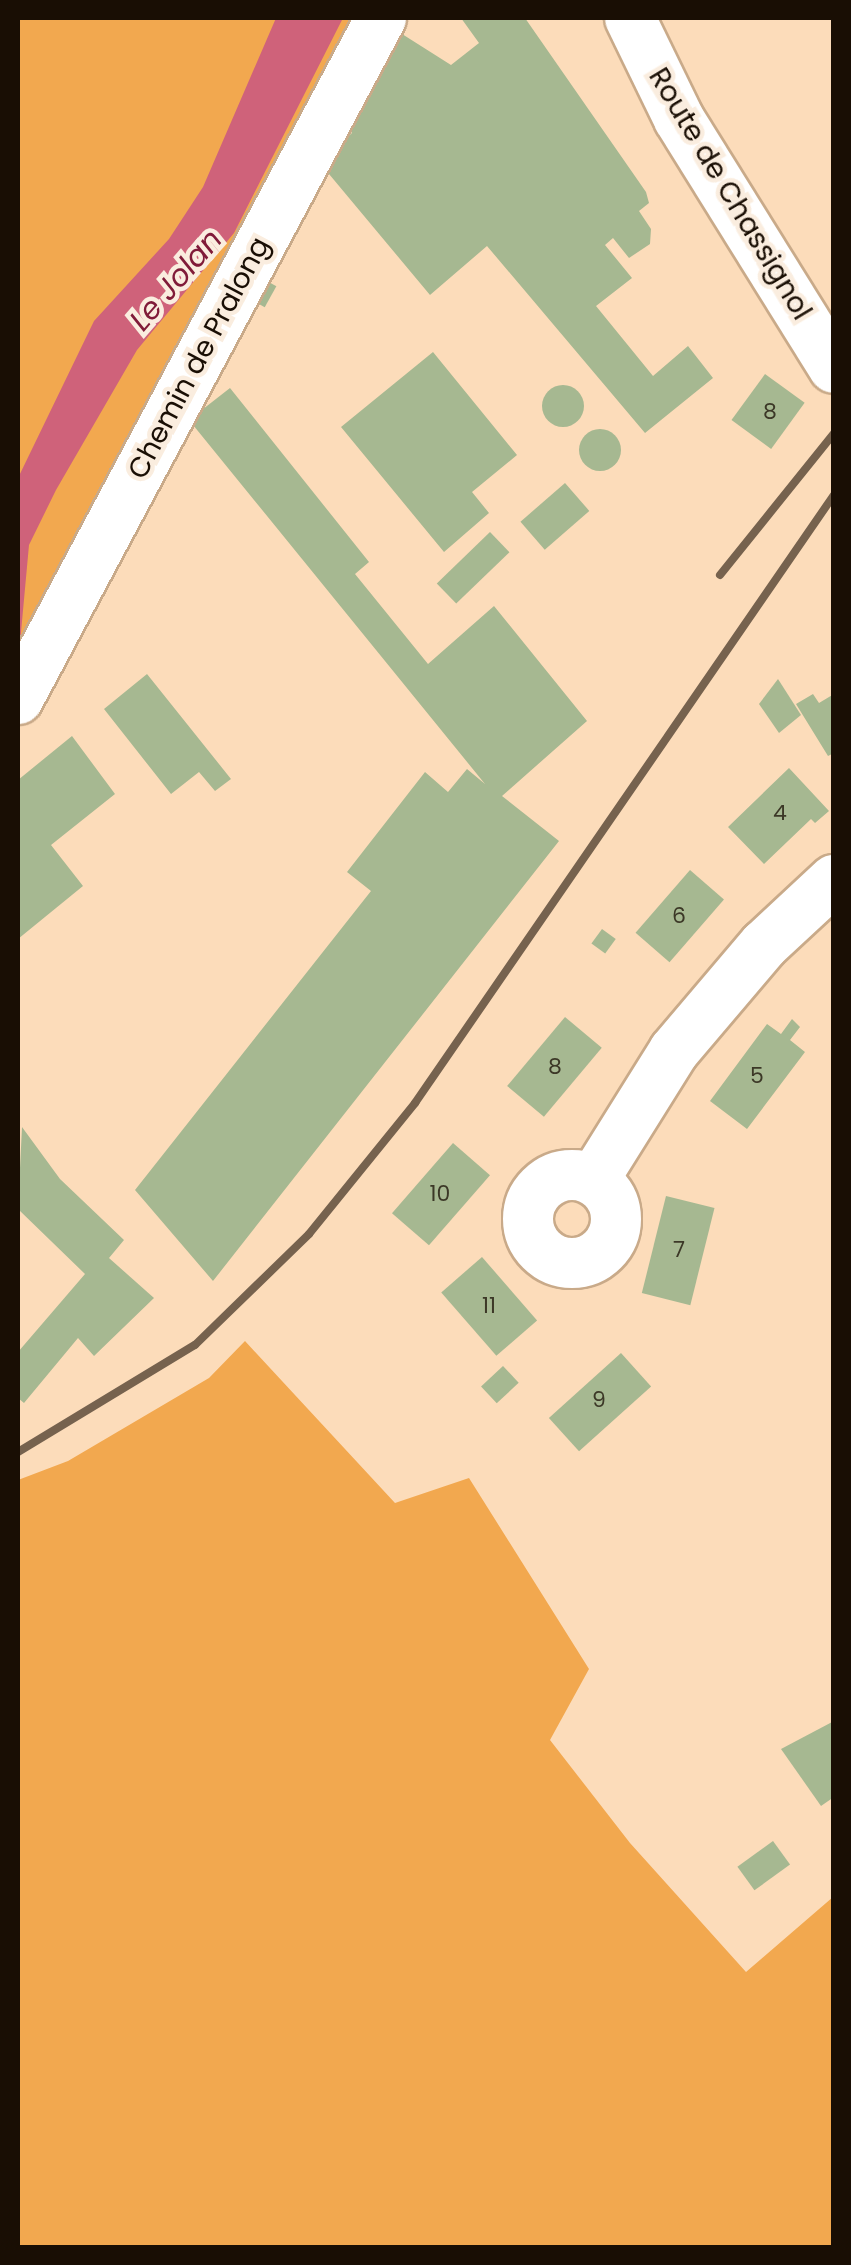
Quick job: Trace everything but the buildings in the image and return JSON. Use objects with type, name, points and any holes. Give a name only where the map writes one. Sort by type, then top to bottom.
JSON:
[{"type":"street","name":"Chemin de Pralong","points":[[18,700],[382,18]]},
{"type":"street","name":"Route de Chassignol","points":[[630,18],[679,119],[834,368]]},
{"type":"street","points":[[594,1180],[674,1051],[764,945],[834,880]]},
{"type":"shaded area","points":[[18,18],[365,18],[18,666]]},
{"type":"shaded area","points":[[245,1341],[395,1503],[469,1478],[589,1669],[550,1740],[630,1843],[746,1972],[833,1897],[833,2247],[18,2247],[18,1480],[68,1461],[209,1378]]},
{"type":"water","name":"Le Jolan","points":[[276,18],[343,18],[234,233],[137,350],[56,490],[29,545],[18,665],[18,478],[94,321],[169,239],[203,187]]},
{"type":"railway","points":[[720,575],[834,433]]},
{"type":"railway","points":[[18,1452],[195,1345],[309,1234],[415,1103],[834,495]]}]
